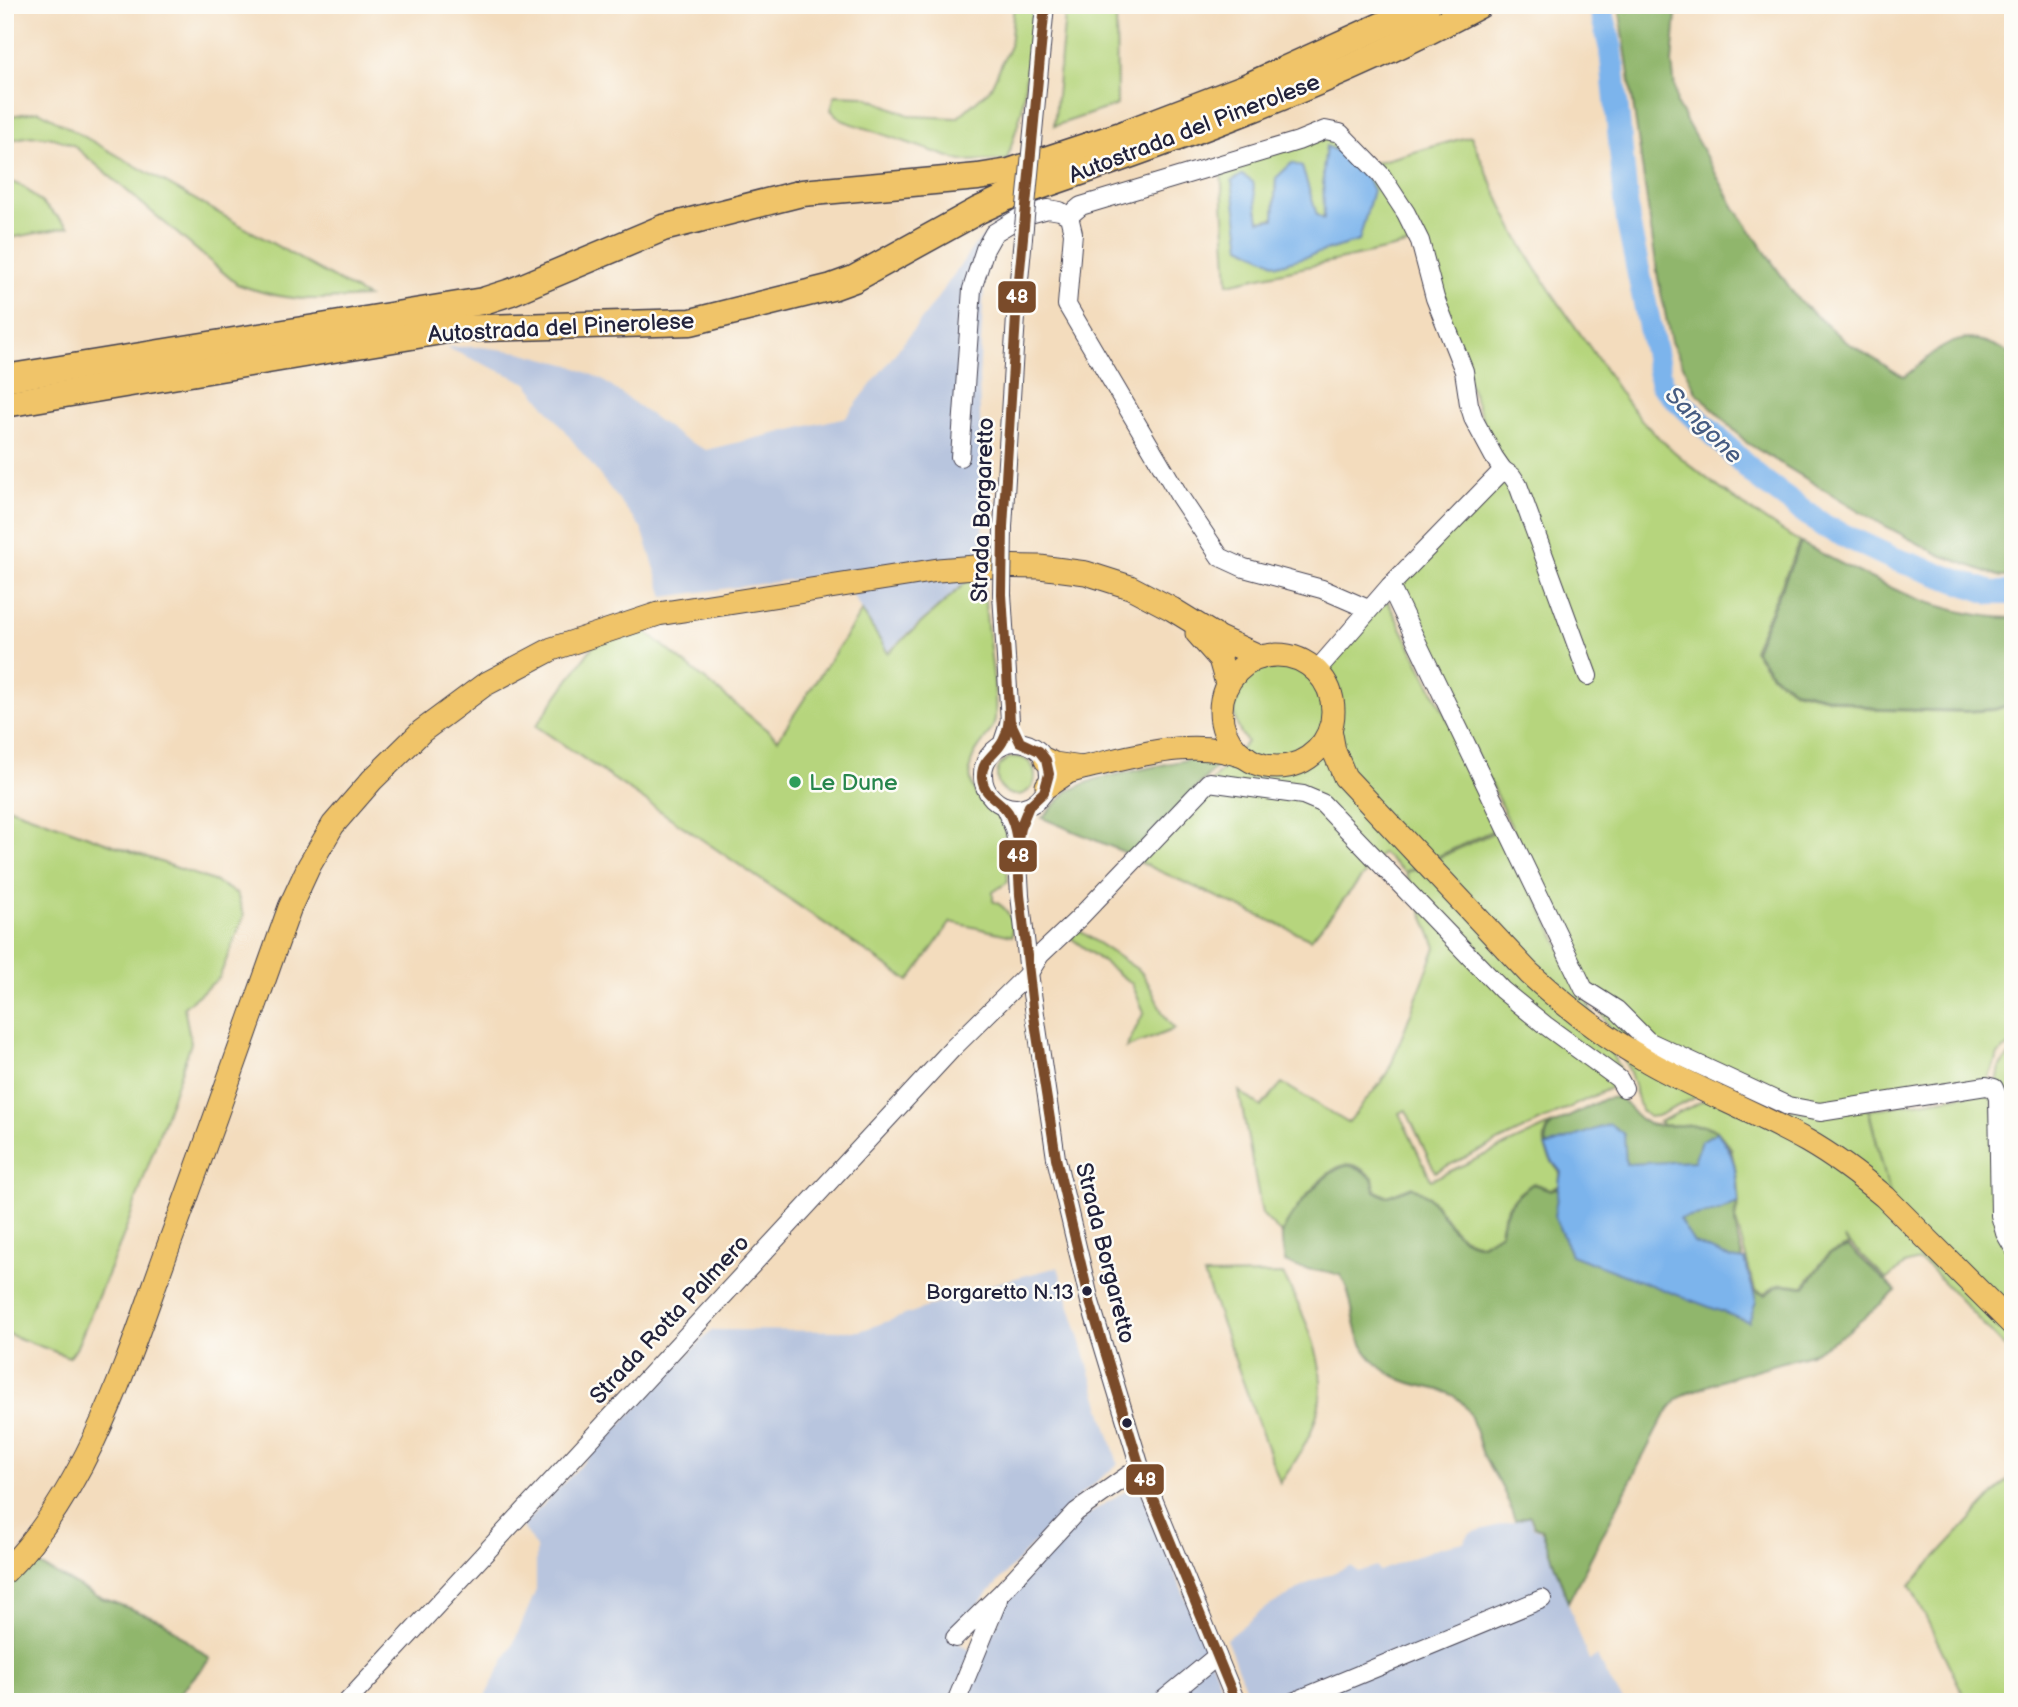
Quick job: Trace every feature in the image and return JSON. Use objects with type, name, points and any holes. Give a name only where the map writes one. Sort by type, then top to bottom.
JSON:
[{"type":"highway","name":"Autostrada del Pinerolese","points":[[5,378],[483,301],[511,292],[663,228],[802,193],[1009,172],[1121,135],[1428,14],[1479,5]]},
{"type":"highway","name":"Autostrada del Pinerolese","points":[[5,404],[453,330],[691,322],[831,287],[854,279],[996,202],[1254,110],[1428,14]]},
{"type":"main road","points":[[5,1572],[25,1553],[80,1469],[119,1383],[290,907],[309,866],[333,825],[372,780],[422,731],[484,685],[552,649],[658,614],[825,586],[987,566],[1040,567],[1086,573],[1119,583],[1172,608],[1219,638],[1261,657]]},
{"type":"main road","points":[[1172,608],[1214,650],[1223,667],[1227,684]]},
{"type":"main road","points":[[1248,759],[1226,734],[1221,713],[1227,684],[1236,672],[1261,657],[1291,656],[1317,671],[1326,683],[1332,698],[1333,713],[1330,729],[1319,748],[1310,756],[1289,765]]},
{"type":"main road","points":[[1181,747],[1205,732],[1221,713]]},
{"type":"main road","points":[[1330,729],[1334,751],[1345,777],[1529,973],[1568,1007],[1619,1044],[1780,1126],[1837,1160],[1885,1197],[2013,1325]]},
{"type":"main road","points":[[1047,786],[1068,772],[1181,747],[1216,748],[1275,766],[1310,764],[1345,777]]},
{"type":"main road","points":[[1046,760],[1054,764],[1082,768]]},
{"type":"street","name":"Strada Borgaretto","points":[[1011,743],[1002,594],[1003,527],[1017,301],[1045,5]]},
{"type":"street","points":[[1069,216],[1081,206],[1298,141],[1315,133],[1325,130],[1340,132],[1381,175],[1416,232],[1435,298],[1464,371],[1474,420],[1494,457],[1518,485],[1588,676]]},
{"type":"street","points":[[960,457],[972,289],[985,248],[993,233],[1022,216],[1048,209],[1060,211],[1069,216],[1073,233],[1067,305],[1180,497],[1220,557],[1244,568],[1322,590],[1368,609]]},
{"type":"street","points":[[1317,671],[1368,609],[1503,470]]},
{"type":"street","points":[[1390,586],[1584,989],[1617,1010],[1648,1041],[1788,1106],[1820,1112],[1986,1086],[1994,1088],[1998,1098],[2000,1215],[2005,1233],[2013,1247]]},
{"type":"street","points":[[1011,743],[1032,746],[1046,760],[1049,774],[1047,786],[1040,797],[1029,806],[1004,806],[988,794],[982,777],[988,756],[1011,743]]},
{"type":"street","name":"Strada Rotta Palmero","points":[[347,1702],[953,1048],[1029,973],[1040,955],[1209,782],[1303,795],[1322,803],[1502,990],[1619,1079],[1624,1088]]},
{"type":"street","name":"Strada Borgaretto","points":[[1004,806],[1014,828],[1017,844],[1029,973],[1059,1171],[1090,1302],[1140,1467],[1236,1702]]},
{"type":"street","name":"Strada Borgaretto","points":[[1017,844],[1029,806]]},
{"type":"street","points":[[955,1638],[1076,1512],[1140,1467]]},
{"type":"street","points":[[956,1702],[1000,1594]]},
{"type":"street","points":[[1293,1702],[1542,1599]]},
{"type":"street","points":[[1161,1702],[1217,1656]]},
{"type":"shaded area","points":[[1003,216],[1001,234],[988,261],[984,287],[979,377],[984,565],[887,652],[839,573],[664,597],[642,529],[527,383],[445,347],[481,347],[520,352],[570,365],[601,379],[682,438],[706,450],[846,417],[931,307],[974,246]]},
{"type":"shaded area","points":[[1058,1267],[1118,1464],[1073,1501],[952,1632],[959,1643],[972,1651],[951,1702],[482,1702],[514,1642],[536,1590],[536,1548],[522,1526],[712,1330],[860,1331],[992,1284]]},
{"type":"shaded area","points":[[1140,1487],[1228,1702],[964,1702],[1002,1611],[1012,1594],[1070,1530],[1120,1494]]},
{"type":"shaded area","points":[[1529,1517],[1533,1527],[1542,1532],[1589,1660],[1597,1656],[1624,1702],[1251,1702],[1226,1639],[1264,1609],[1313,1581],[1350,1566],[1358,1572],[1376,1566],[1379,1571],[1440,1547],[1464,1542],[1470,1533]]},
{"type":"green space","points":[[1014,5],[1034,5],[1022,110],[1007,160],[961,161],[841,120],[831,110],[835,95],[864,96],[911,116],[957,118],[990,89],[1010,46]]},
{"type":"green space","points":[[1066,5],[1116,5],[1117,105],[1054,126]]},
{"type":"green space","points":[[1619,5],[1687,5],[1676,15],[1672,63],[1677,105],[1735,208],[1799,301],[1845,341],[1904,377],[1943,347],[1967,339],[1980,340],[2013,356],[2013,577],[2001,577],[1940,555],[1876,521],[1747,443],[1697,393],[1671,342],[1658,278]]},
{"type":"green space","points":[[39,111],[367,297],[301,299],[237,284],[73,145],[39,136],[5,142],[5,117]]},
{"type":"green space","points":[[1333,136],[1363,159],[1416,243],[1228,284],[1221,169]],"holes":[[[1302,167],[1317,216],[1325,219],[1323,171],[1359,241],[1241,246],[1253,182],[1259,221],[1274,218],[1276,178]]]},
{"type":"green space","points":[[1471,136],[1502,206],[1531,260],[1632,408],[1664,443],[1701,474],[1800,542],[1753,650],[1771,675],[1793,690],[1878,710],[1967,712],[1995,710],[2013,704],[2013,1042],[1998,1055],[1987,1082],[1804,1106],[1724,1088],[1721,1078],[1723,1088],[1713,1089],[1657,1116],[1649,1117],[1641,1110],[1630,1072],[1395,586],[1496,484],[1496,456],[1437,297],[1374,163]]},
{"type":"green space","points":[[5,182],[24,187],[69,227],[5,239]]},
{"type":"green space","points":[[1801,543],[1877,581],[1929,603],[1984,616],[2013,618],[2013,703],[1995,709],[1967,711],[1878,709],[1794,689],[1772,674],[1755,650]]},
{"type":"green space","name":"Le Dune","points":[[983,567],[995,691],[995,718],[991,730],[974,756],[970,770],[973,787],[980,800],[1005,820],[1008,882],[993,892],[993,901],[1009,915],[1012,936],[951,922],[909,981],[536,726],[598,639],[644,630],[778,739],[862,611],[888,653]]},
{"type":"green space","points":[[1388,602],[1502,826],[1405,872],[1382,853],[1311,939],[1139,862],[1247,742],[1237,725],[1234,708],[1237,692],[1245,679],[1257,670],[1273,666],[1290,667],[1308,676],[1368,609]]},
{"type":"green space","points":[[1209,755],[1226,757],[1131,855],[1042,818],[1068,791],[1096,779]]},
{"type":"green space","points":[[1016,757],[1030,762],[1035,776],[1030,790],[1016,795],[1002,790],[997,776],[1002,762]]},
{"type":"green space","points":[[5,806],[216,882],[237,894],[244,916],[219,978],[184,1007],[191,1043],[125,1232],[76,1349],[69,1357],[5,1333]]},
{"type":"green space","points":[[1503,828],[1625,1081],[1435,1172],[1406,1110],[1399,1113],[1431,1180],[1550,1125],[1546,1131],[1545,1144],[1548,1156],[1560,1173],[1559,1186],[1551,1189],[1533,1183],[1526,1187],[1506,1210],[1500,1232],[1481,1244],[1461,1236],[1423,1192],[1412,1186],[1387,1196],[1376,1191],[1373,1177],[1354,1165],[1344,1165],[1322,1179],[1292,1214],[1281,1234],[1262,1214],[1239,1091],[1261,1107],[1282,1083],[1348,1123],[1388,1073],[1436,947],[1406,873]]},
{"type":"green space","points":[[1077,929],[1140,971],[1164,1016],[1175,1029],[1126,1048],[1144,1012],[1132,984],[1071,938]]},
{"type":"green space","points":[[2013,1052],[2013,1238],[2009,1231],[1997,1085],[2000,1066]]},
{"type":"green space","points":[[1991,1091],[2013,1255],[2013,1356],[1928,1266],[1919,1261],[1904,1265],[1887,1280],[1844,1238],[1849,1245],[1828,1254],[1804,1286],[1779,1285],[1765,1294],[1755,1290],[1736,1221],[1739,1203],[1731,1148],[1717,1131],[1706,1125],[1663,1125],[1659,1122],[1715,1095],[1803,1111],[1868,1109],[1897,1223],[1869,1110]]},
{"type":"green space","points":[[1617,1097],[1648,1123],[1711,1128],[1728,1146],[1736,1174],[1735,1223],[1738,1240],[1754,1291],[1766,1295],[1779,1286],[1805,1287],[1829,1254],[1849,1247],[1896,1291],[1847,1332],[1810,1354],[1735,1376],[1679,1398],[1663,1418],[1568,1602],[1542,1530],[1534,1526],[1530,1516],[1515,1520],[1501,1486],[1484,1457],[1466,1408],[1448,1393],[1402,1380],[1377,1364],[1363,1346],[1349,1294],[1340,1275],[1297,1267],[1285,1262],[1282,1235],[1292,1215],[1311,1191],[1334,1171],[1344,1166],[1353,1166],[1372,1178],[1375,1191],[1386,1197],[1412,1187],[1424,1194],[1455,1232],[1470,1242],[1481,1245],[1501,1232],[1507,1210],[1515,1198],[1527,1188],[1533,1184],[1551,1190],[1560,1187],[1561,1172],[1549,1156],[1546,1144],[1547,1132],[1551,1126],[1604,1099]]},
{"type":"green space","points":[[1283,1274],[1310,1331],[1321,1380],[1319,1404],[1312,1428],[1280,1483],[1204,1275]]},
{"type":"green space","points":[[2013,1474],[2013,1702],[1967,1702],[1910,1585]]},
{"type":"green space","points":[[36,1563],[94,1595],[163,1621],[210,1659],[172,1702],[5,1702],[5,1587]]},
{"type":"water","points":[[1326,146],[1357,160],[1373,190],[1359,241],[1278,265],[1241,246],[1232,181],[1242,175],[1253,182],[1259,221],[1274,219],[1276,178],[1292,163],[1302,167],[1317,215],[1324,219],[1323,171]]},
{"type":"water","points":[[1610,1124],[1624,1134],[1626,1164],[1694,1161],[1701,1141],[1717,1132],[1724,1141],[1734,1165],[1738,1203],[1716,1212],[1679,1219],[1694,1243],[1730,1258],[1745,1260],[1756,1301],[1749,1322],[1571,1255],[1554,1216],[1561,1172],[1545,1147]]},
{"type":"waterway","name":"Sangone","points":[[1600,5],[1611,49],[1628,222],[1662,385],[1760,479],[1824,526],[1892,558],[1992,593],[2013,593]]},
{"type":"transit line","name":"48","points":[[1045,5],[1017,301],[1003,527],[1002,594],[1010,721],[1020,742],[1039,751],[1046,760],[1049,774],[1044,792],[1029,806],[1020,828],[1017,844],[1020,895],[1034,1016],[1056,1158],[1090,1302],[1140,1467],[1236,1702]]},
{"type":"transit line","name":"48","points":[[1008,692],[1009,717],[1006,735],[986,762],[982,778],[985,789],[1011,818],[1019,865]]},
{"type":"place","name":"Le Dune","points":[[795,782]]},
{"type":"place","name":"Borgaretto N.13","points":[[1087,1291]]}]
